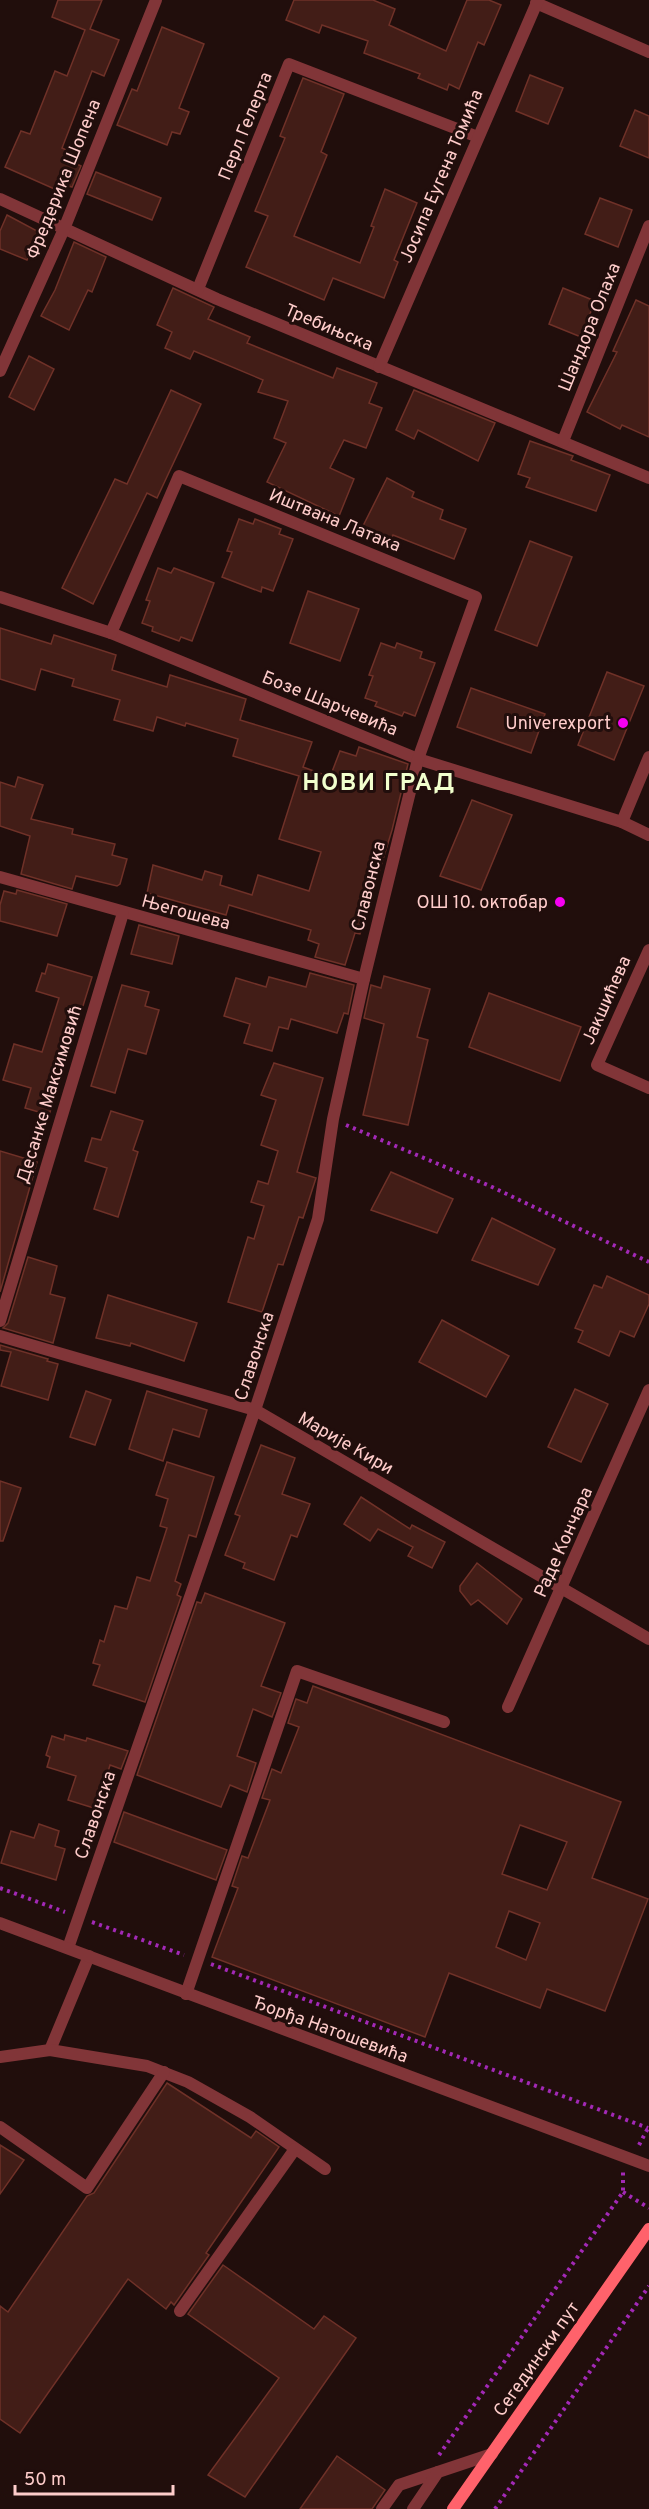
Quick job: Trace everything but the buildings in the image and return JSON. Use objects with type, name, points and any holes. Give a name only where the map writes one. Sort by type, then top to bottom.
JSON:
[{"type":"main road","name":"Сегедински пут","points":[[453,2509],[649,2229]]},
{"type":"street","name":"Фредерика Шопена","points":[[0,371],[64,229],[156,0]]},
{"type":"street","points":[[537,2],[649,52]]},
{"type":"street","name":"Јосипа Еугена Томића","points":[[379,367],[537,2]]},
{"type":"street","name":"Перл Гелерта","points":[[198,289],[289,64],[478,137]]},
{"type":"street","name":"Требињска","points":[[0,199],[198,289],[379,367],[649,478]]},
{"type":"street","name":"Шандора Олаха","points":[[563,441],[649,226]]},
{"type":"street","name":"Иштвана Латака","points":[[111,633],[179,476],[476,597],[418,759]]},
{"type":"street","name":"Бозе Шарчевића","points":[[0,597],[111,633],[418,759],[622,822],[649,835]]},
{"type":"street","points":[[622,822],[649,757]]},
{"type":"street","name":"Славонска","points":[[68,1948],[255,1410],[318,1219],[333,1119],[364,979],[418,759]]},
{"type":"street","name":"Његошева","points":[[0,877],[364,979]]},
{"type":"street","name":"Десанке Максимовић","points":[[0,1321],[123,913]]},
{"type":"street","name":"Јакшићева","points":[[649,950],[597,1065],[649,1088]]},
{"type":"street","name":"Марије Кири","points":[[0,1336],[255,1410],[561,1590],[649,1639]]},
{"type":"street","name":"Раде Кончара","points":[[508,1707],[649,1390]]},
{"type":"street","points":[[186,1994],[297,1671],[444,1722]]},
{"type":"street","name":"Ђорђа Натошевића","points":[[0,1923],[649,2166]]},
{"type":"street","points":[[50,2050],[88,1956]]},
{"type":"street","points":[[0,2057],[50,2050],[147,2066],[188,2082],[325,2169]]},
{"type":"street","points":[[0,2127],[87,2188],[164,2072]]},
{"type":"street","points":[[180,2311],[296,2149]]},
{"type":"street","points":[[382,2509],[399,2485],[492,2454]]},
{"type":"street","points":[[413,2509],[438,2472]]},
{"type":"path","points":[[333,1119],[490,1186],[649,1262]]},
{"type":"path","points":[[0,1888],[198,1959],[648,2128]]},
{"type":"path","points":[[424,2476],[622,2192],[649,2208]]},
{"type":"path","points":[[495,2509],[649,2286]]},
{"type":"place","name":"Univerexport","points":[[623,723]]},
{"type":"place","name":"ОШ 10. октобар","points":[[560,902]]},
{"type":"district","name":"НОВИ ГРАД","points":[[379,782]]}]
